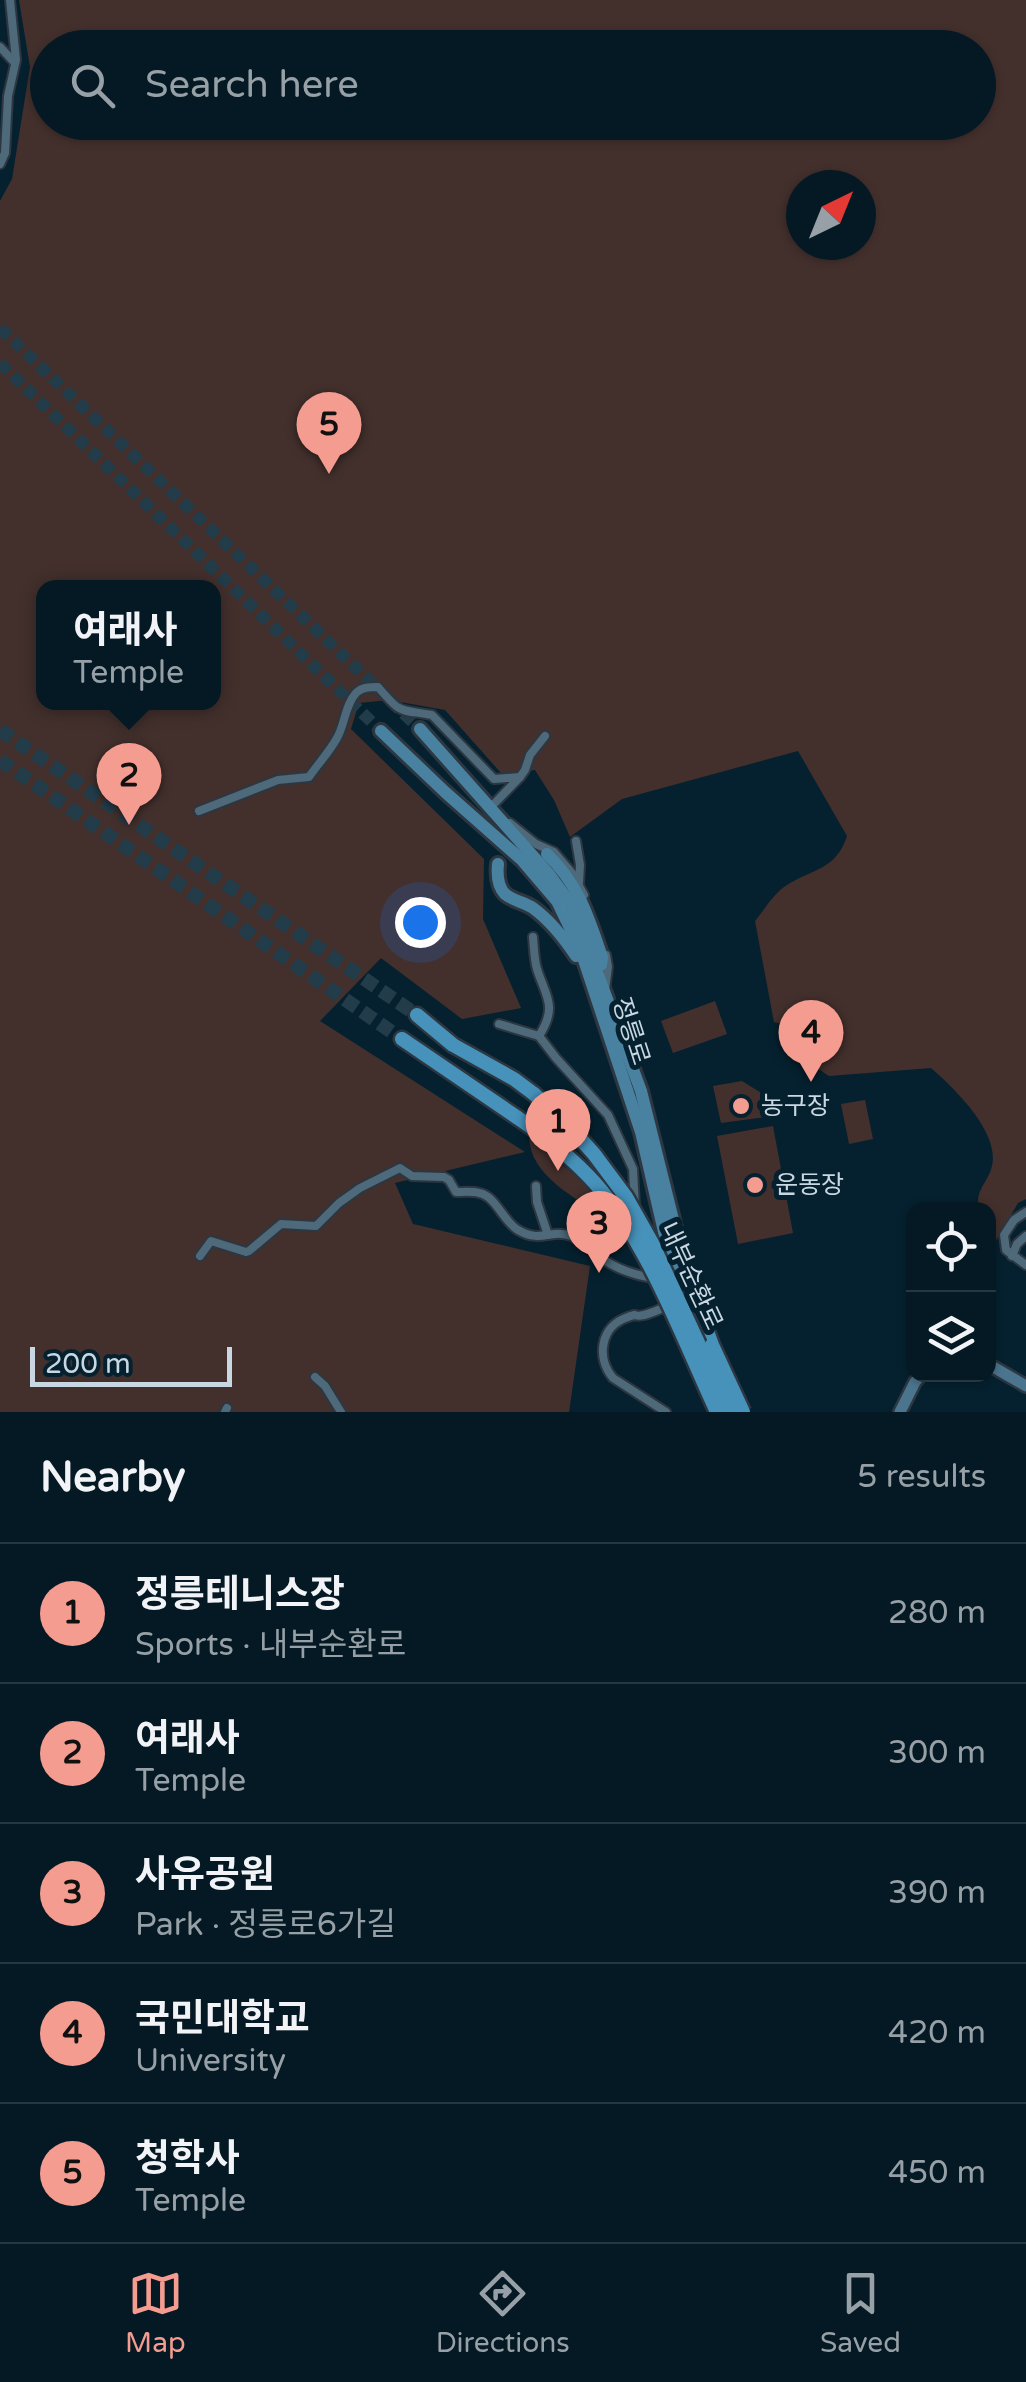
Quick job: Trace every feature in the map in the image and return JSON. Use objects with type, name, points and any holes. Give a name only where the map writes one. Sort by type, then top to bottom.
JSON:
[{"type":"highway","name":"내부순환로","points":[[417,1015],[453,1045],[534,1094],[611,1173],[652,1242],[724,1412]]},
{"type":"highway","name":"내부순환로","points":[[402,1040],[544,1136],[582,1170],[624,1222],[724,1412]]},
{"type":"highway","points":[[688,1278],[712,1345],[744,1412]]},
{"type":"highway","points":[[716,1392],[724,1412]]},
{"type":"main road","name":"정릉로","points":[[420,729],[561,889],[572,907],[652,1128],[698,1320],[722,1376],[744,1412]]},
{"type":"main road","name":"정릉로","points":[[382,730],[522,860],[558,901],[587,970],[641,1132],[686,1325],[716,1392]]},
{"type":"main road","points":[[547,854],[566,874],[584,905],[602,957],[603,984]]},
{"type":"main road","points":[[498,864],[498,882],[503,892],[541,914],[587,970]]},
{"type":"main road","points":[[600,1010],[611,1022],[624,1061],[628,1066],[631,1062]]},
{"type":"main road","name":"정릉로","points":[[688,1278],[744,1412]]},
{"type":"street","points":[[0,164],[6,153],[8,96],[15,63],[10,0]]},
{"type":"street","points":[[0,47],[15,63]]},
{"type":"street","points":[[199,810],[278,780],[309,777],[334,744],[354,697],[366,687],[378,686],[405,712],[432,715],[494,779],[520,777]]},
{"type":"street","points":[[492,806],[520,777],[545,736]]},
{"type":"street","name":"정릉로","points":[[450,764],[528,838],[554,852],[579,884],[606,955],[608,967],[603,984]]},
{"type":"street","name":"정릉로","points":[[576,841],[579,884]]},
{"type":"street","points":[[533,937],[537,972],[549,1007],[549,1020],[540,1036]]},
{"type":"street","points":[[498,1024],[540,1036],[608,1116],[620,1138],[633,1169],[636,1224],[680,1302],[626,1317],[605,1338],[602,1348],[606,1370],[613,1378],[666,1412]]},
{"type":"street","points":[[200,1256],[211,1241],[250,1252],[281,1224],[316,1226],[339,1203],[400,1168],[412,1176],[444,1177],[456,1192],[490,1197],[515,1228],[531,1236],[569,1235],[611,1265],[647,1277],[664,1278]]},
{"type":"street","points":[[536,1186],[548,1236]]},
{"type":"street","points":[[1026,1212],[1014,1220],[1004,1236],[1006,1250],[1026,1265]]},
{"type":"street","points":[[1012,1256],[1026,1236]]},
{"type":"street","points":[[996,1368],[1025,1385]]},
{"type":"street","points":[[316,1376],[341,1412]]},
{"type":"street","points":[[900,1412],[917,1382]]},
{"type":"shaded area","points":[[19,0],[1026,0],[1026,1199],[1018,1203],[996,1241],[996,1202],[978,1202],[992,1166],[989,1139],[973,1112],[951,1087],[931,1068],[829,1076],[794,1053],[800,1043],[792,1027],[774,1022],[755,921],[782,888],[837,856],[847,836],[798,751],[622,799],[570,837],[535,770],[501,773],[445,710],[389,700],[359,703],[351,729],[484,859],[483,919],[521,1008],[462,1019],[381,958],[320,1021],[525,1152],[395,1183],[413,1224],[590,1266],[569,1412],[0,1412],[0,201],[12,179],[30,67]]},
{"type":"shaded area","points":[[715,1001],[727,1034],[673,1053],[661,1021]]},
{"type":"shaded area","name":"농구장","points":[[742,1081],[763,1094],[766,1117],[721,1123],[713,1086]]},
{"type":"shaded area","points":[[865,1100],[873,1139],[849,1144],[841,1104]]},
{"type":"shaded area","name":"운동장","points":[[773,1126],[793,1233],[738,1244],[717,1136]]},
{"type":"shaded area","points":[[529,1137],[589,1187],[607,1211],[604,1217],[546,1174],[531,1151]]},
{"type":"tunnel","points":[[0,328],[420,729]]},
{"type":"tunnel","points":[[0,363],[381,731]]},
{"type":"tunnel","points":[[0,730],[417,1015]]},
{"type":"tunnel","points":[[0,760],[402,1039]]},
{"type":"place","name":"청학사","points":[[329,474]]},
{"type":"place","name":"여래사","points":[[129,825]]},
{"type":"place","name":"국민대학교","points":[[811,1082]]},
{"type":"place","name":"농구장","points":[[741,1106]]},
{"type":"place","name":"정릉테니스장","points":[[558,1171]]},
{"type":"place","name":"운동장","points":[[755,1185]]},
{"type":"place","name":"사유공원","points":[[599,1273]]}]
